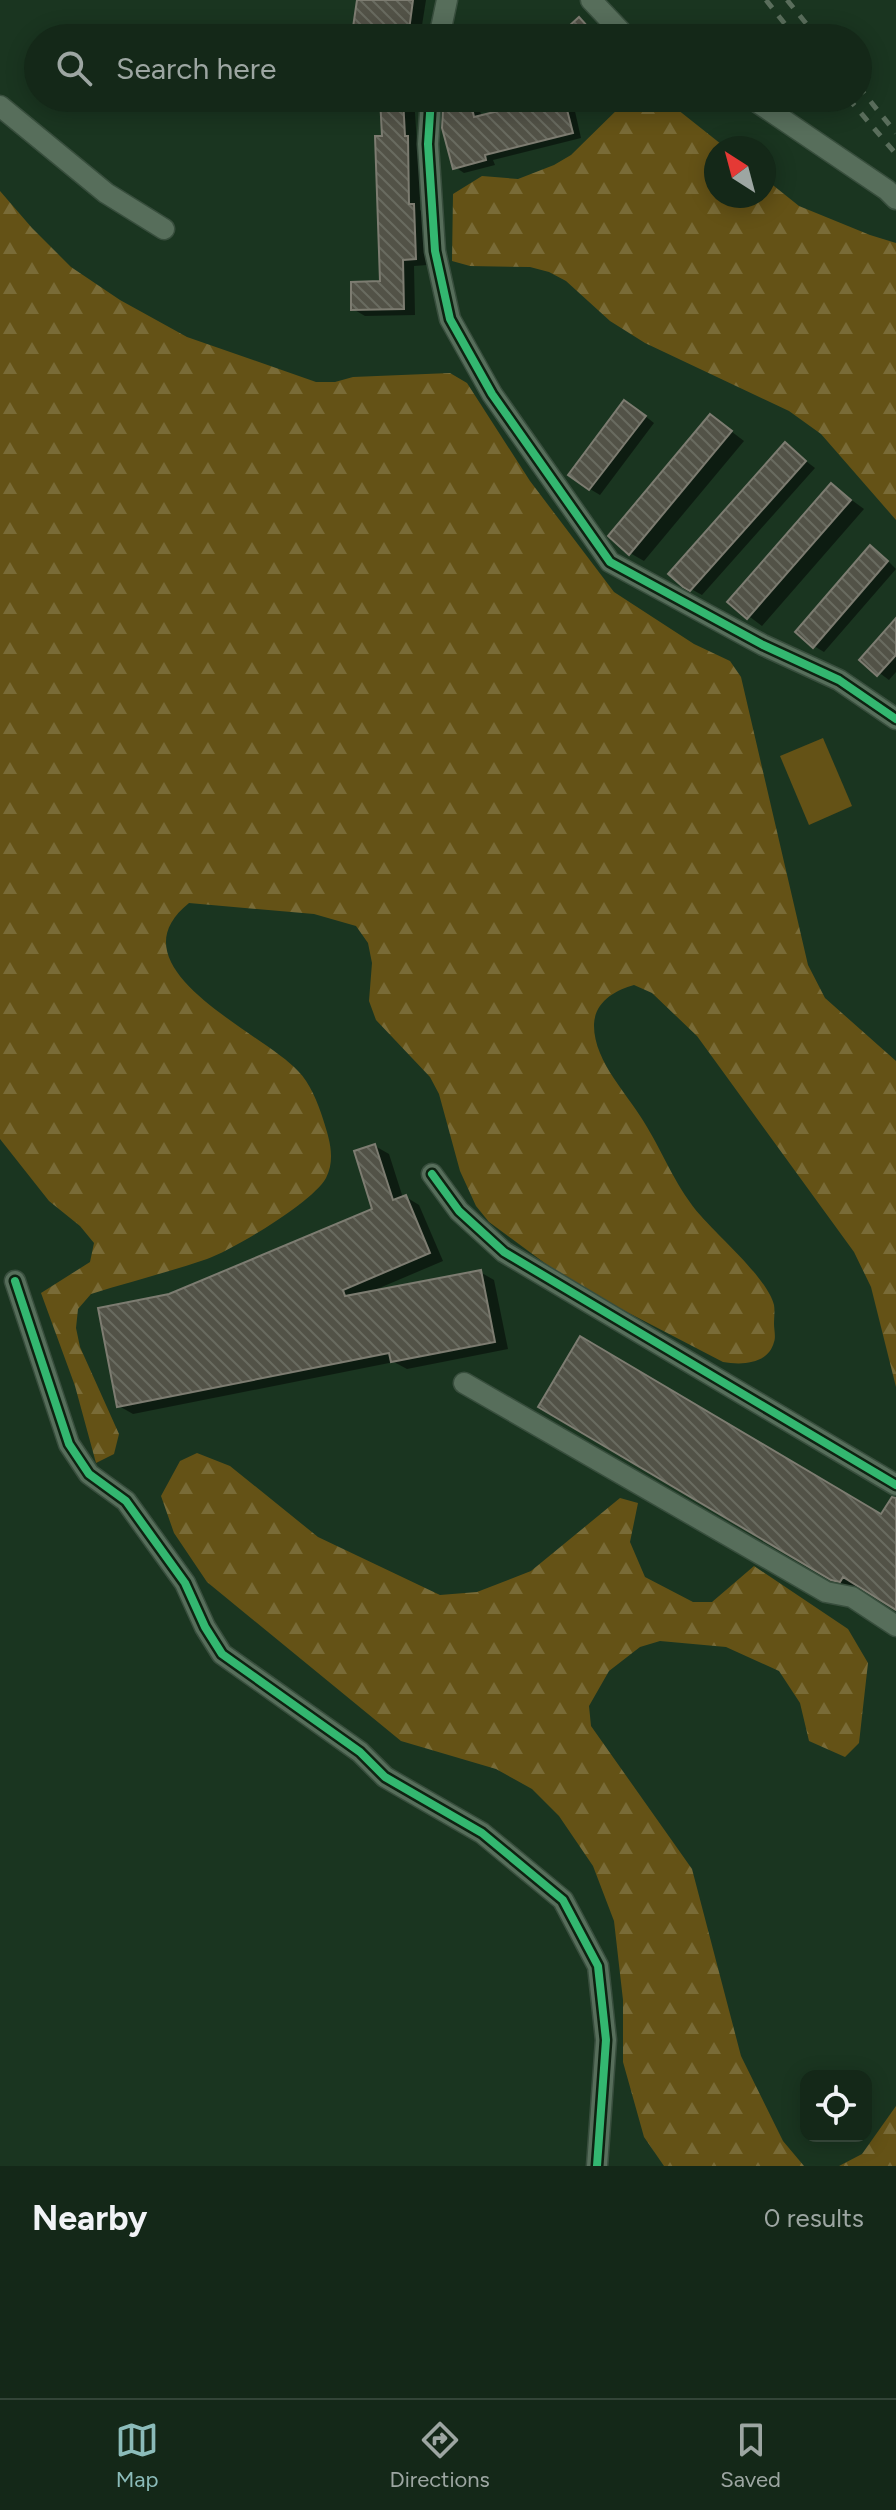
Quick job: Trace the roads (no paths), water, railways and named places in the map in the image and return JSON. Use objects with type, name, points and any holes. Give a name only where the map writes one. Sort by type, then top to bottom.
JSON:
[{"type":"street","points":[[442,24],[447,0]]},
{"type":"street","points":[[591,0],[614,24]]},
{"type":"street","points":[[0,106],[106,193],[164,229]]},
{"type":"street","points":[[430,112],[428,144],[435,251],[450,319],[492,394],[610,562],[763,645],[839,680],[896,719]]},
{"type":"street","points":[[772,112],[896,199]]},
{"type":"street","points":[[432,1174],[459,1211],[504,1252],[896,1485]]},
{"type":"street","points":[[15,1281],[69,1444],[89,1474],[126,1501],[185,1583],[205,1627],[222,1654],[360,1752],[385,1777],[482,1833],[563,1900],[598,1966],[606,2040],[597,2166]]},
{"type":"street","points":[[464,1383],[826,1592],[852,1597],[896,1626]]},
{"type":"railway","points":[[766,0],[785,24]]},
{"type":"railway","points":[[787,0],[807,24]]},
{"type":"railway","points":[[872,103],[896,133]]},
{"type":"railway","points":[[860,112],[896,154]]}]
